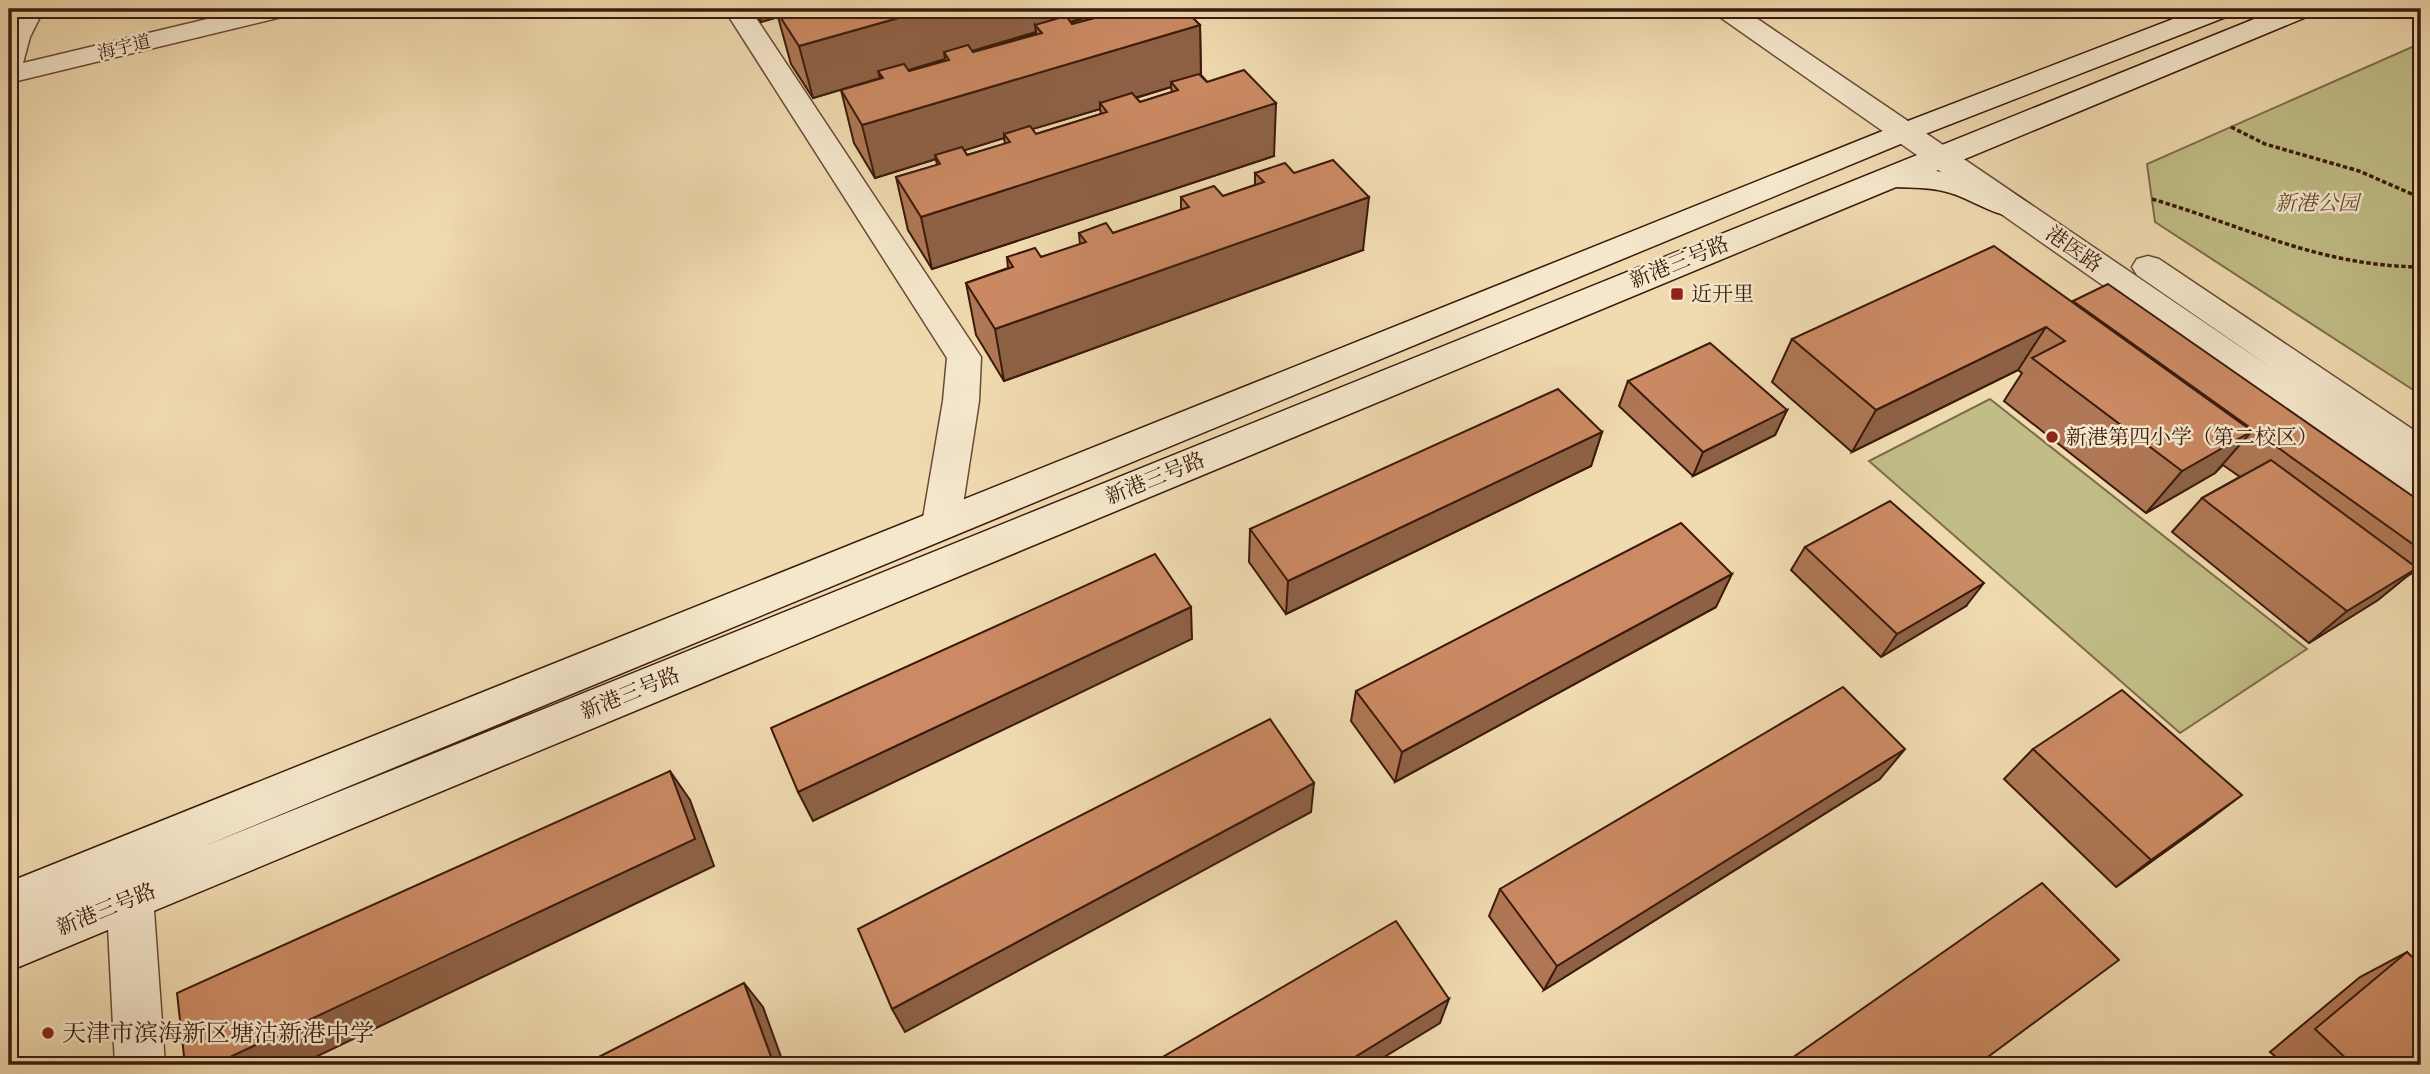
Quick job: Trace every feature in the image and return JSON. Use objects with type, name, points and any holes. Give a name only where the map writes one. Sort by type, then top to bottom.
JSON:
[{"type":"main road","points":[[9,65],[16,37],[32,9]]},
{"type":"main road","name":"海宇道","points":[[9,65],[253,9]]},
{"type":"main road","name":"海宇道","points":[[9,75],[281,9]]},
{"type":"main road","points":[[737,9],[964,357],[961,401],[942,524]]},
{"type":"main road","name":"港医路","points":[[1726,9],[1935,138],[2421,453]]},
{"type":"main road","name":"港医路","points":[[1765,9],[1935,138],[2015,208],[2421,489]]},
{"type":"main road","name":"新港三号路","points":[[9,904],[129,877],[1874,182],[1935,138],[2222,9]]},
{"type":"main road","name":"新港三号路","points":[[9,948],[129,877],[942,524],[1935,138],[2302,9]]},
{"type":"main road","points":[[1874,182],[1909,177],[1940,179],[1973,189],[2015,208]]},
{"type":"main road","points":[[129,877],[140,1065]]},
{"type":"path","points":[[2231,127],[2265,144],[2359,171],[2421,198]]},
{"type":"path","points":[[2152,199],[2197,211],[2316,254],[2383,267],[2421,267]]},
{"type":"green space","name":"新港公园","points":[[2421,43],[2421,395],[2155,222],[2147,164]]},
{"type":"green space","points":[[1990,399],[2307,649],[2180,733],[1869,461]]},
{"type":"building","points":[[788,9],[930,9],[799,46],[777,12]]},
{"type":"building","points":[[1105,9],[1184,9],[1200,25],[862,125],[841,90],[883,78],[878,71],[904,64],[909,71],[949,60],[944,52],[968,45],[973,52],[1042,33],[1035,25],[1066,16],[1072,24],[1110,14]]},
{"type":"building","points":[[1244,70],[1276,103],[921,217],[896,177],[940,164],[935,155],[962,147],[967,155],[1010,142],[1004,134],[1030,126],[1036,134],[1107,112],[1100,103],[1132,93],[1140,102],[1178,90],[1171,82],[1199,74],[1207,82]]},
{"type":"building","points":[[1333,160],[1369,197],[995,329],[966,283],[1013,267],[1007,257],[1035,248],[1041,257],[1086,242],[1079,233],[1106,223],[1113,233],[1189,207],[1181,197],[1214,186],[1223,196],[1264,182],[1255,173],[1285,163],[1294,173]]},
{"type":"building","points":[[1994,246],[2252,431],[2182,471],[2032,358],[2065,341],[2046,327],[1876,410],[1792,339]]},
{"type":"building","points":[[2108,284],[2421,502],[2421,550],[2073,301]]},
{"type":"building","points":[[1710,343],[1787,410],[1703,452],[1628,381]]},
{"type":"building","points":[[1558,389],[1602,432],[1288,581],[1250,529]]},
{"type":"building","points":[[2271,460],[2417,568],[2347,611],[2202,498]]},
{"type":"building","points":[[1890,501],[1984,583],[1897,634],[1805,547]]},
{"type":"building","points":[[1681,523],[1732,574],[1402,752],[1356,691]]},
{"type":"building","points":[[1155,554],[1191,607],[798,792],[771,728]]},
{"type":"building","points":[[1843,687],[1905,749],[1557,966],[1500,889]]},
{"type":"building","points":[[2122,690],[2242,795],[2151,860],[2033,749]]},
{"type":"building","points":[[1270,719],[1314,783],[892,1009],[858,929]]},
{"type":"building","points":[[670,771],[695,839],[213,1065],[185,1065],[177,993]]},
{"type":"building","points":[[2042,883],[2119,960],[1977,1065],[1782,1065]]},
{"type":"building","points":[[1396,921],[1449,999],[1342,1065],[1149,1065]]},
{"type":"building","points":[[2407,952],[2421,965],[2421,1065],[2353,1065],[2315,1029]]},
{"type":"building","points":[[744,983],[774,1065],[583,1065]]},
{"type":"place","name":"近开里","points":[[1677,294]]},
{"type":"place","name":"新港第四小学（第二校区）","points":[[2052,437]]},
{"type":"place","name":"天津市滨海新区塘沽新港中学","points":[[48,1033]]}]
